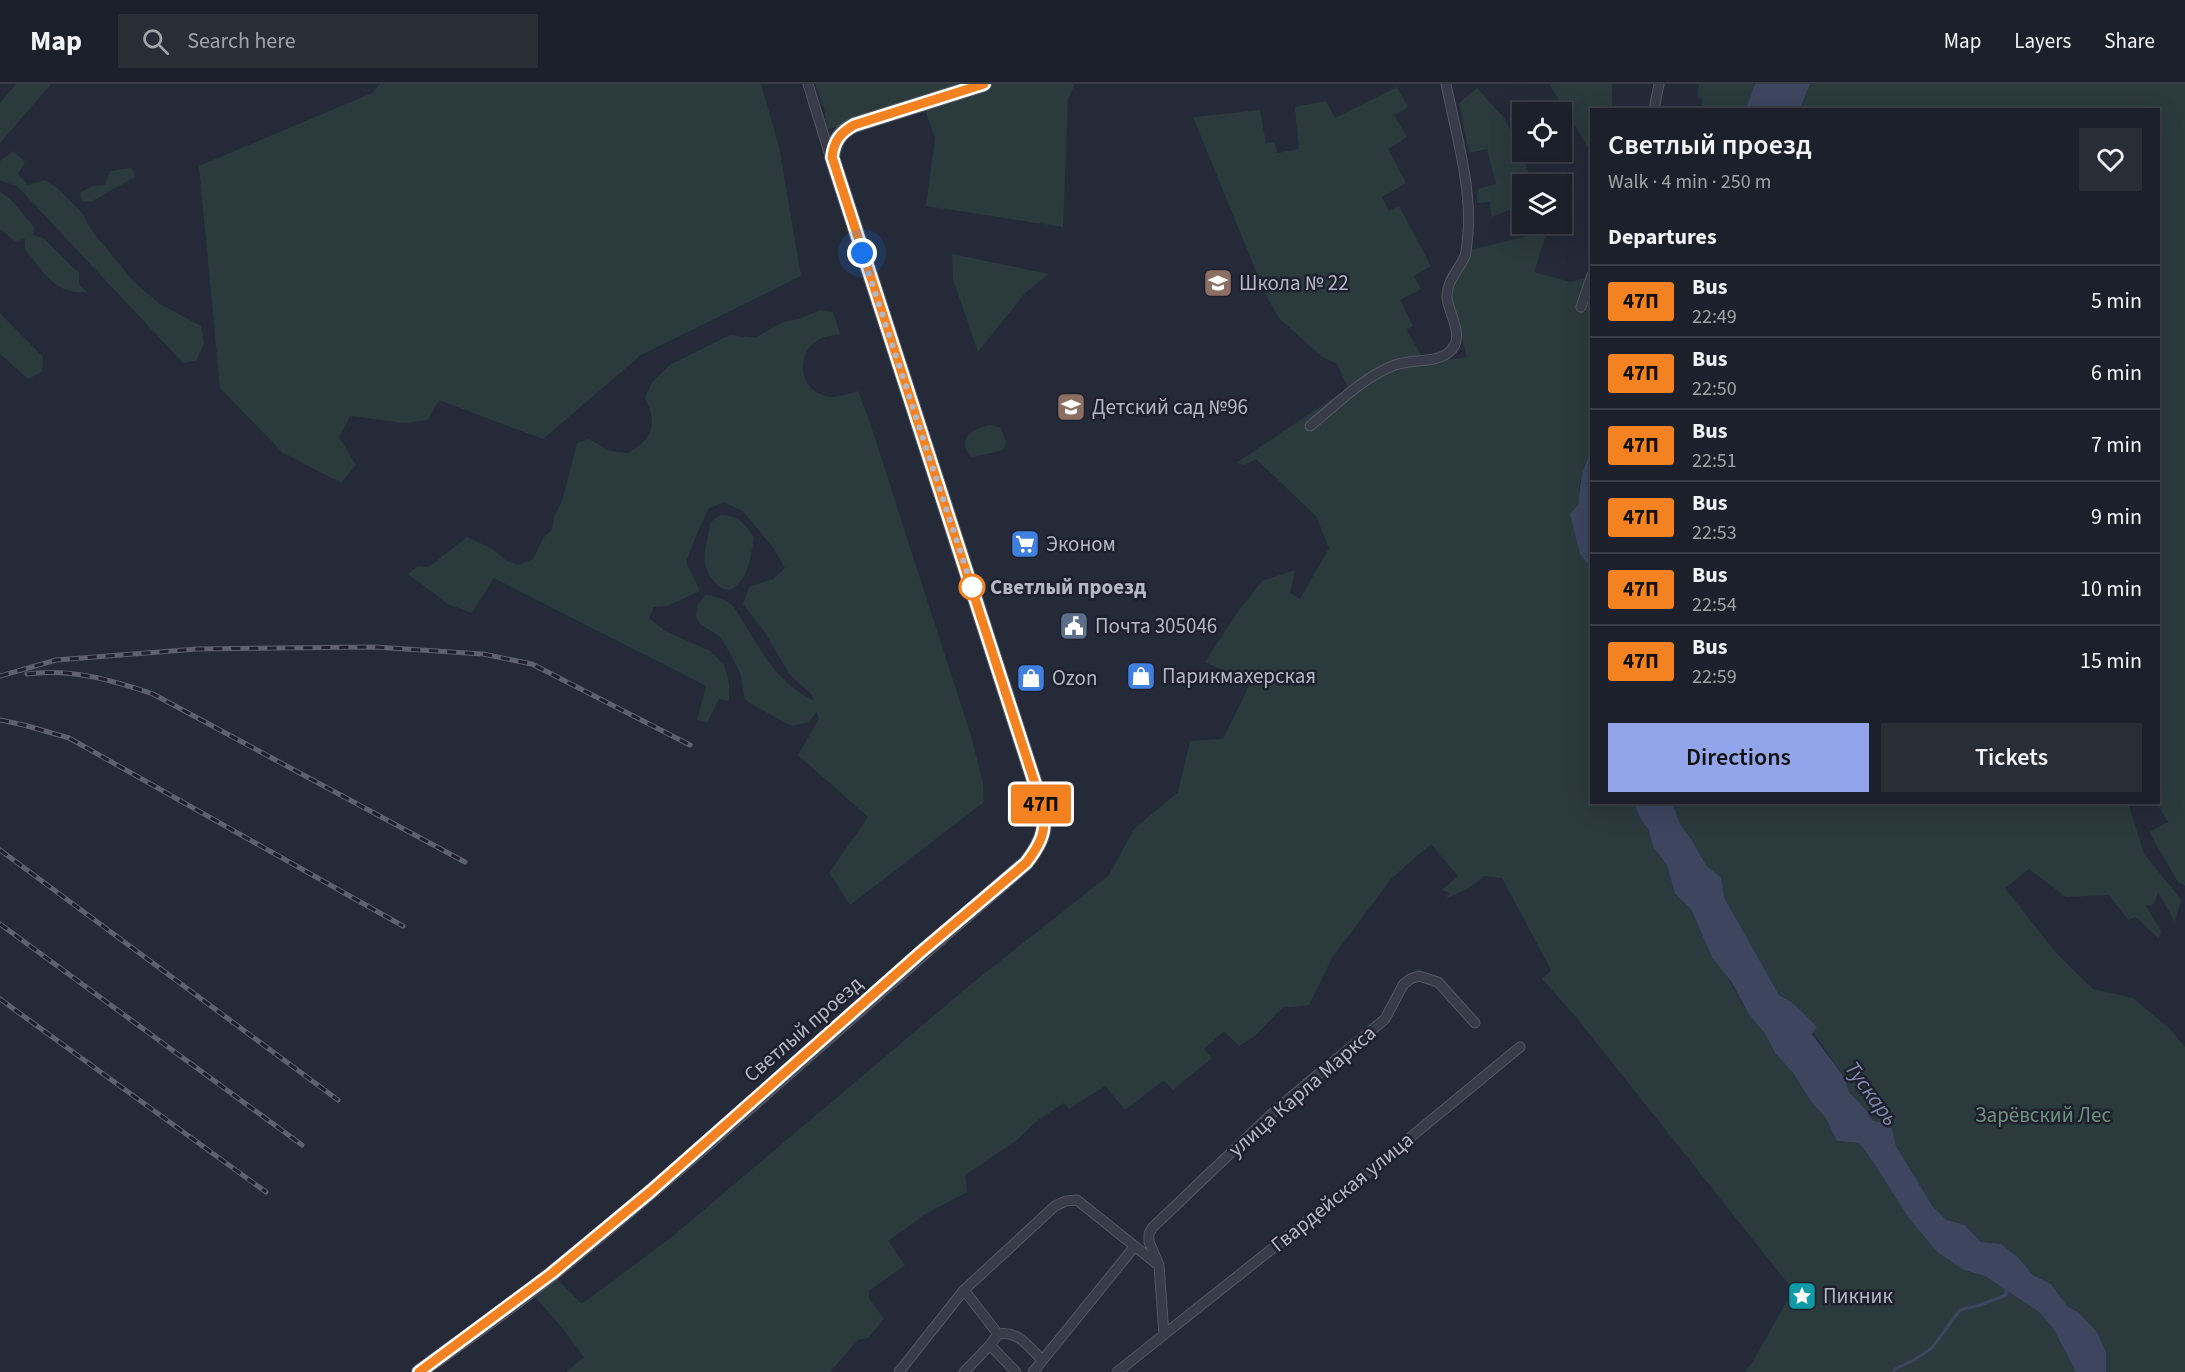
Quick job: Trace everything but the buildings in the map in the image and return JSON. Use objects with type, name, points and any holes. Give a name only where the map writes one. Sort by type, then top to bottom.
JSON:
[{"type":"street","points":[[808,84],[834,167]]},
{"type":"street","name":"Светлый проезд","points":[[419,1372],[551,1274],[651,1191],[915,957],[1026,863],[1038,847],[1043,835],[1042,808],[1023,744],[832,157],[837,137],[845,130],[984,84]]},
{"type":"street","points":[[1310,426],[1364,382],[1394,365],[1436,358],[1447,354],[1454,347],[1456,327],[1447,296],[1450,280],[1466,255],[1468,230],[1465,175],[1446,84]]},
{"type":"street","points":[[1654,108],[1659,84]]},
{"type":"street","points":[[1581,307],[1590,281]]},
{"type":"street","name":"улица Карла Маркса","points":[[1164,1335],[1159,1265],[1149,1242],[1152,1228],[1280,1106],[1385,1019],[1403,985],[1410,979],[1419,976],[1438,982],[1475,1023]]},
{"type":"street","name":"Гвардейская улица","points":[[1164,1335],[1520,1047]]},
{"type":"street","points":[[899,1372],[964,1290],[1055,1206],[1066,1201],[1077,1200],[1159,1265]]},
{"type":"street","points":[[1032,1372],[1135,1246]]},
{"type":"street","points":[[964,1290],[998,1334]]},
{"type":"street","points":[[964,1372],[998,1334],[1017,1335],[1042,1360]]},
{"type":"street","points":[[1117,1372],[1164,1335]]},
{"type":"street","points":[[990,1345],[1016,1372]]},
{"type":"green space","points":[[16,84],[51,84],[0,143],[0,103]]},
{"type":"green space","points":[[380,84],[761,84],[779,147],[801,276],[641,355],[543,439],[439,400],[428,420],[405,423],[350,416],[339,437],[356,465],[341,483],[282,452],[220,388],[199,166],[372,93]]},
{"type":"green space","points":[[815,84],[1075,84],[1068,99],[1063,227],[926,206],[935,138],[922,101],[827,130],[824,108]]},
{"type":"green space","points":[[1549,84],[1612,84],[1612,108],[1590,108],[1590,150],[1572,121],[1572,102],[1560,102]]},
{"type":"green space","points":[[1699,84],[1755,84],[1747,108],[1701,108],[1702,99],[1698,98]]},
{"type":"green space","points":[[1810,84],[2185,84],[2185,886],[2178,882],[2149,832],[2168,822],[2158,804],[2160,804],[2160,108],[1801,108]]},
{"type":"green space","points":[[1397,87],[1408,107],[1394,115],[1407,137],[1388,149],[1406,183],[1382,197],[1389,211],[1399,206],[1431,266],[1414,276],[1421,289],[1400,300],[1413,326],[1407,330],[1421,355],[1392,361],[1353,387],[1404,366],[1467,357],[1451,294],[1455,278],[1471,250],[1535,234],[1546,234],[1534,272],[1570,282],[1583,279],[1590,287],[1590,454],[1579,487],[1580,554],[1590,567],[1590,804],[1635,804],[1638,814],[1649,831],[1653,847],[1667,865],[1675,894],[1691,909],[1701,933],[1748,1013],[1765,1034],[1775,1053],[1793,1073],[1812,1103],[1825,1117],[1837,1141],[1859,1143],[1908,1217],[1964,1270],[1985,1276],[2039,1312],[2053,1328],[2076,1372],[1744,1372],[1752,1363],[1793,1290],[1575,1016],[1542,979],[1551,970],[1502,878],[1485,876],[1467,889],[1446,899],[1450,893],[1442,890],[1458,876],[1431,844],[1392,878],[1332,958],[1309,1005],[1282,1008],[1255,1036],[1239,1046],[1224,1031],[1204,1049],[1212,1058],[1173,1090],[1164,1080],[1125,1110],[1105,1086],[1069,1109],[1064,1103],[1038,1120],[1017,1140],[965,1175],[967,1192],[924,1215],[888,1241],[905,1265],[869,1291],[869,1298],[884,1319],[868,1338],[858,1340],[830,1372],[566,1372],[584,1357],[535,1297],[557,1279],[582,1304],[673,1236],[970,985],[1109,875],[1134,829],[1178,792],[1190,741],[1223,739],[1250,684],[1205,662],[1239,610],[1262,581],[1295,570],[1290,593],[1300,599],[1329,548],[1316,516],[1256,459],[1244,465],[1236,463],[1348,388],[1337,364],[1321,356],[1280,319],[1267,298],[1193,117],[1260,110],[1266,143],[1275,142],[1277,153],[1299,149],[1295,107],[1326,101],[1335,118]]},
{"type":"green space","points":[[1477,88],[1505,119],[1512,135],[1512,162],[1524,162],[1530,174],[1512,174],[1512,209],[1491,217],[1490,202],[1477,203],[1478,189],[1496,184],[1487,149],[1469,153],[1459,103]]},
{"type":"green space","points":[[13,151],[25,162],[18,174],[28,185],[45,180],[57,188],[82,213],[92,231],[133,281],[160,304],[201,326],[204,344],[196,361],[183,363],[18,187],[0,180],[0,161]]},
{"type":"green space","points":[[132,168],[135,177],[91,202],[82,201],[80,193],[92,186],[105,185],[110,171]]},
{"type":"green space","points":[[0,191],[12,201],[34,227],[33,235],[43,238],[79,273],[79,284],[87,292],[66,290],[58,286],[44,274],[25,249],[25,239],[15,241],[0,229]]},
{"type":"green space","points":[[952,254],[1049,274],[1026,292],[978,352],[953,279]]},
{"type":"green space","points":[[820,310],[833,312],[840,334],[822,338],[807,351],[803,368],[805,377],[816,392],[825,396],[837,397],[858,391],[971,736],[983,782],[984,802],[850,905],[829,873],[868,817],[798,755],[819,719],[817,712],[809,722],[792,726],[749,703],[744,698],[741,675],[730,653],[719,636],[700,624],[696,617],[697,606],[706,595],[731,604],[777,672],[787,683],[814,701],[812,695],[790,675],[764,631],[743,604],[749,587],[773,579],[785,568],[774,549],[743,511],[724,502],[709,508],[686,562],[700,591],[667,606],[654,607],[649,618],[665,631],[710,651],[724,664],[729,683],[729,701],[719,699],[707,723],[697,720],[706,686],[494,578],[472,613],[448,604],[408,574],[418,566],[429,567],[467,537],[491,548],[507,561],[518,565],[533,559],[543,538],[552,530],[577,443],[589,439],[610,451],[628,453],[643,442],[651,430],[651,415],[645,398],[652,382],[670,365],[730,335],[755,338],[783,322],[799,319]]},
{"type":"green space","points":[[0,313],[43,357],[42,372],[28,379],[0,354]]},
{"type":"green space","points":[[991,425],[1001,428],[1006,442],[1005,448],[972,457],[965,445],[968,435],[978,428]]},
{"type":"green space","points":[[719,515],[731,516],[740,520],[754,538],[745,574],[730,590],[720,587],[715,582],[708,573],[704,559],[710,523]]},
{"type":"green space","name":"Зарёвский Лес","points":[[1672,804],[2128,804],[2144,854],[2181,899],[2175,922],[2158,892],[2154,904],[2146,906],[2161,931],[2159,939],[2136,917],[2128,920],[2109,895],[2066,897],[2029,869],[2005,888],[2057,954],[2093,989],[2133,998],[2170,1029],[2185,1047],[2185,1372],[2106,1372],[2106,1353],[2078,1312],[2067,1306],[2051,1284],[2033,1275],[2018,1257],[2001,1244],[1981,1242],[1965,1225],[1947,1220],[1933,1207],[1896,1146],[1892,1129],[1887,1123],[1873,1121],[1868,1112],[1849,1092],[1844,1077],[1793,1003],[1779,995],[1724,897],[1720,878],[1706,865],[1680,824]]},
{"type":"water","points":[[1755,84],[1810,84],[1800,108],[1746,108]]},
{"type":"water","points":[[1590,454],[1590,567],[1580,554],[1570,514],[1579,504],[1585,465]]},
{"type":"water","points":[[1635,804],[1672,804],[1680,824],[1706,865],[1721,878],[1724,897],[1779,995],[1793,1003],[1817,1027],[1812,1034],[1844,1077],[1849,1092],[1868,1112],[1873,1121],[1887,1123],[1892,1129],[1896,1146],[1933,1207],[1947,1220],[1965,1225],[1981,1242],[2001,1244],[2018,1257],[2033,1275],[2051,1284],[2067,1306],[2078,1312],[2097,1332],[2106,1353],[2106,1372],[2076,1372],[2053,1328],[2039,1312],[1985,1276],[1964,1270],[1937,1252],[1908,1217],[1859,1143],[1837,1141],[1825,1117],[1812,1103],[1793,1073],[1775,1053],[1765,1034],[1748,1013],[1732,983],[1712,957],[1691,909],[1675,894],[1667,865],[1653,847],[1649,831],[1638,814]]},
{"type":"waterway","points":[[1893,1372],[1932,1348],[1960,1310],[2006,1295],[2006,1290]]},
{"type":"railway","points":[[0,676],[56,660],[197,649],[374,647],[483,654],[532,664],[690,745]]},
{"type":"railway","points":[[27,674],[59,673],[91,676],[153,694],[465,862]]},
{"type":"railway","points":[[0,720],[69,738],[403,926]]},
{"type":"railway","points":[[0,850],[338,1100]]},
{"type":"railway","points":[[0,924],[302,1145]]},
{"type":"railway","points":[[0,999],[266,1192]]},
{"type":"bus line","name":"47П","points":[[419,1372],[551,1274],[651,1191],[921,952],[1026,863],[1038,847],[1043,835],[1044,822],[1038,793],[832,157],[837,137],[854,125],[984,84]]},
{"type":"place","name":"Школа № 22","points":[[1218,283]]},
{"type":"place","name":"Детский сад №96","points":[[1071,407]]},
{"type":"place","name":"Эконом","points":[[1025,544]]},
{"type":"place","name":"Светлый проезд","points":[[972,587]]},
{"type":"place","name":"Почта 305046","points":[[1074,626]]},
{"type":"place","name":"Парикмахерская","points":[[1141,676]]},
{"type":"place","name":"Ozon","points":[[1031,678]]},
{"type":"place","name":"Пикник","points":[[1802,1296]]},
{"type":"route","points":[[862,253],[972,587]]},
{"type":"water label","name":"Тускарь","points":[[1872,1093]]}]
